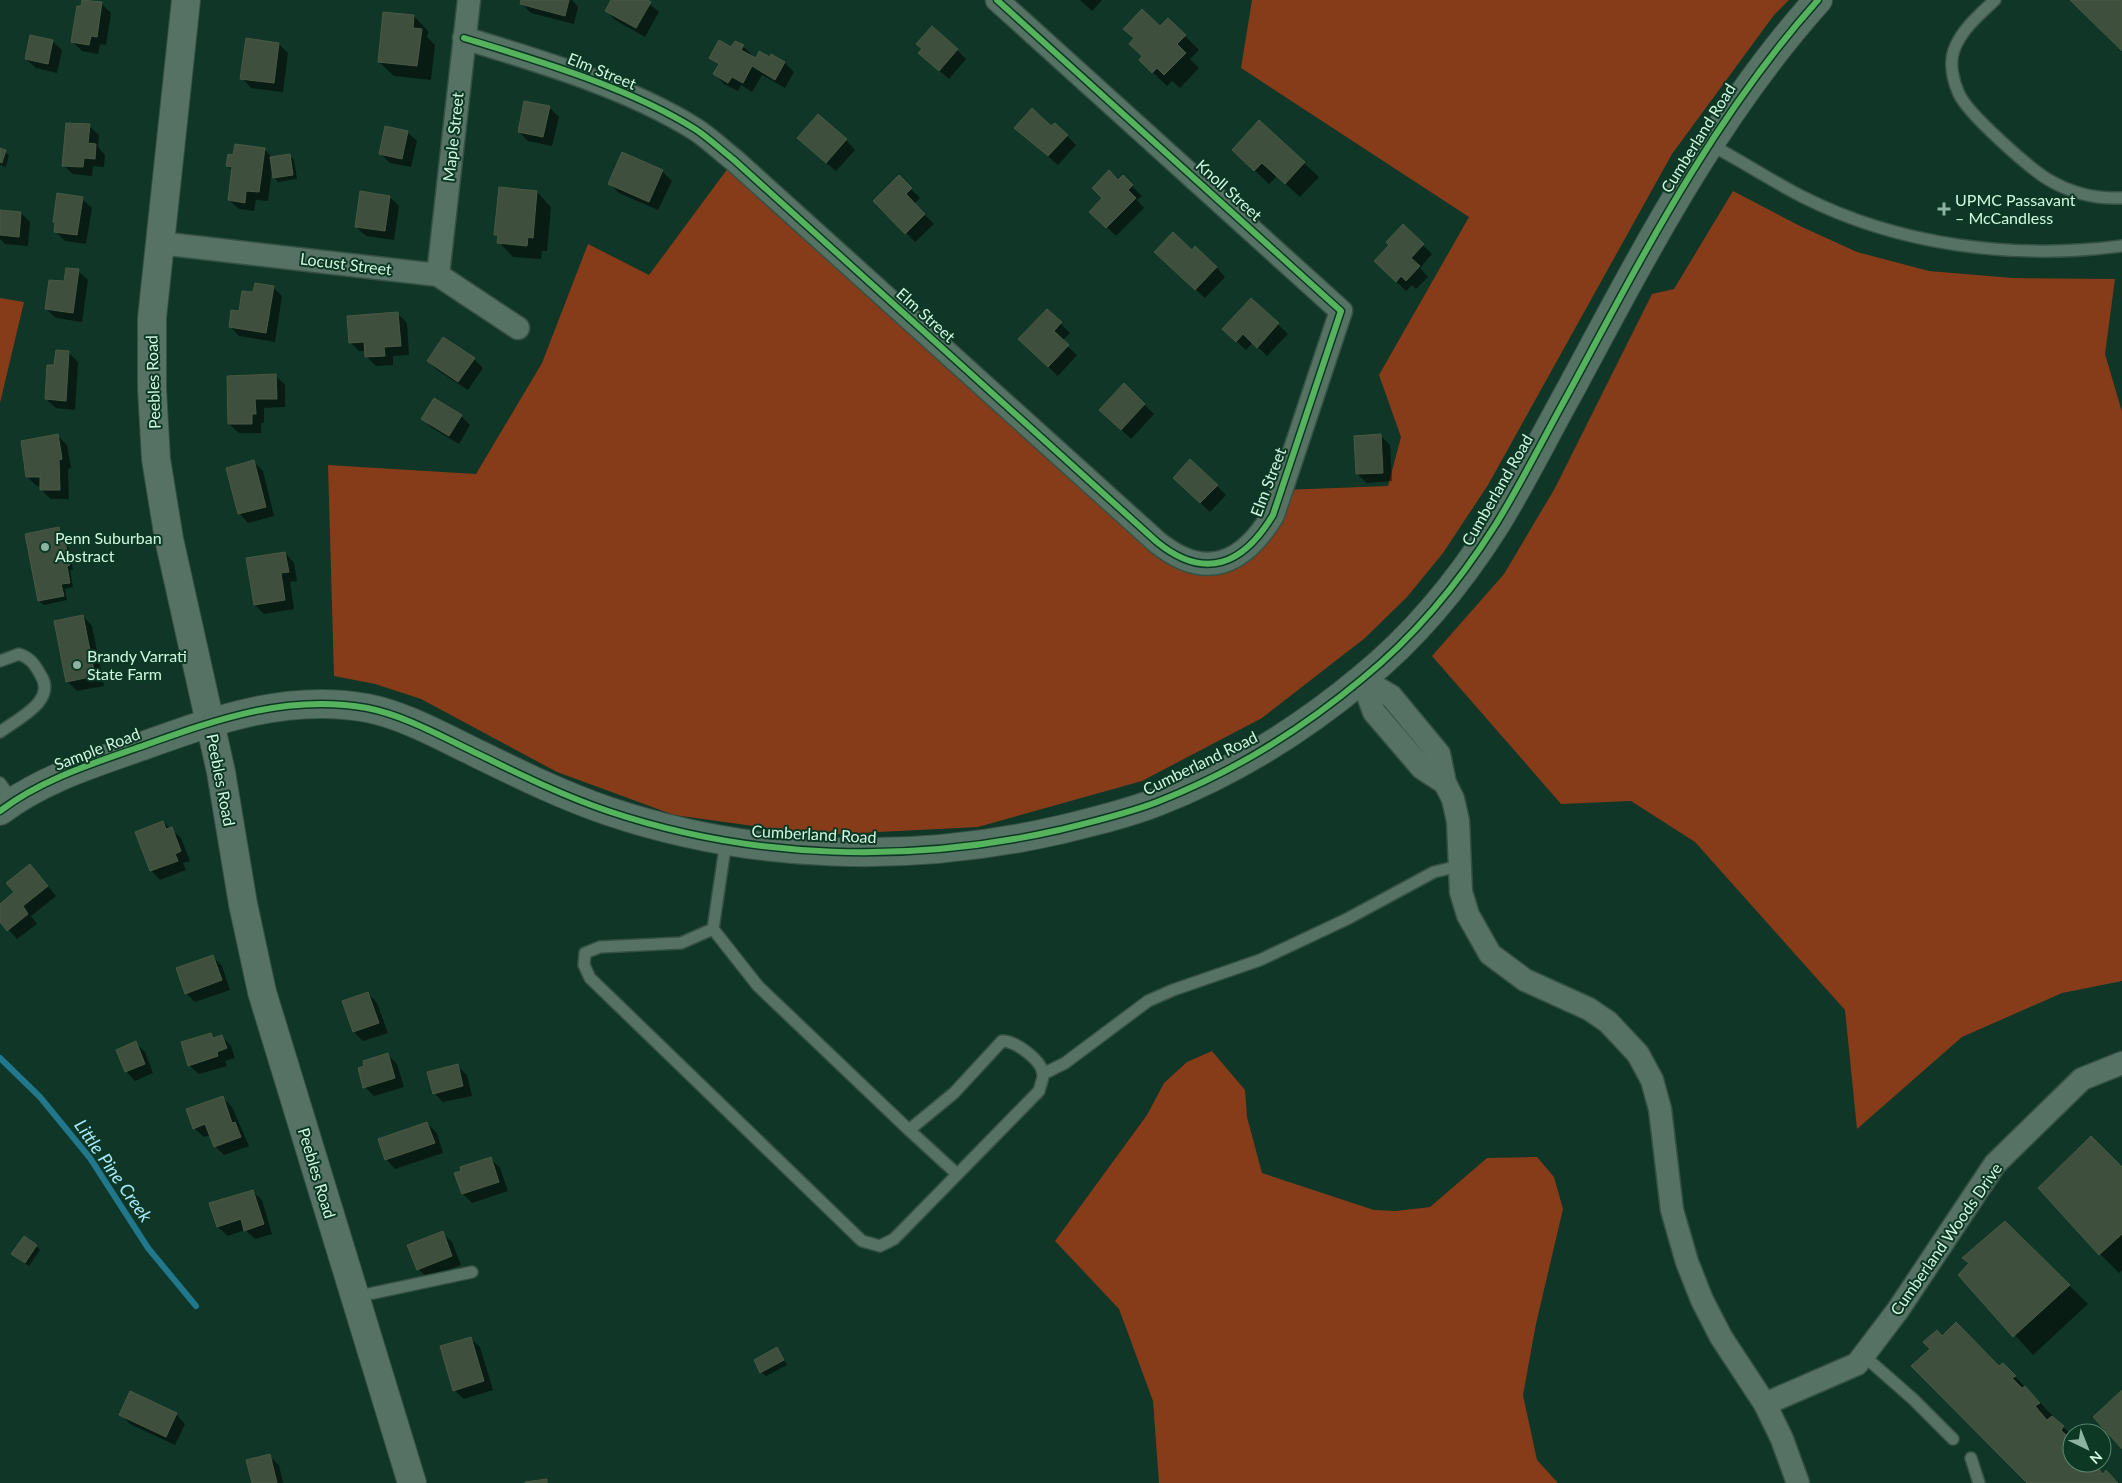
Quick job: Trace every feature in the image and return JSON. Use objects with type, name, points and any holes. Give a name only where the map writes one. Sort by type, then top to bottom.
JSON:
[{"type":"street","name":"Peebles Road","points":[[186,0],[152,318],[152,389],[156,459],[169,539],[221,772],[244,904],[262,992],[412,1483]]},
{"type":"street","name":"Maple Street","points":[[438,275],[469,0]]},
{"type":"street","name":"Knoll Street","points":[[997,0],[1341,311],[1299,440]]},
{"type":"street","name":"Cumberland Road","points":[[210,722],[249,711],[280,707],[308,705],[368,708],[402,719],[539,784],[608,811],[673,830],[726,841],[790,849],[852,853],[966,847],[1025,838],[1153,804],[1247,758],[1293,730],[1362,679],[1389,656],[1436,606],[1461,575],[1497,523],[1669,210],[1709,144],[1749,84],[1818,0]]},
{"type":"street","name":"Elm Street","points":[[464,38],[536,60],[625,95],[678,119],[697,131],[734,160],[1156,542],[1193,564],[1219,562],[1245,551],[1254,543],[1273,515],[1299,440]]},
{"type":"street","name":"Locust Street","points":[[159,242],[438,275],[518,328]]},
{"type":"street","points":[[1362,679],[1374,712],[1422,768],[1445,783],[1453,799],[1458,821],[1461,892],[1468,915],[1490,954],[1525,980],[1589,1009],[1608,1022],[1638,1054],[1652,1080],[1660,1109],[1672,1210],[1687,1262],[1702,1300],[1721,1337],[1765,1404],[1782,1439],[1798,1483]]},
{"type":"street","name":"Sample Road","points":[[4,798],[210,722]]},
{"type":"street","name":"Cumberland Woods Drive","points":[[1765,1404],[1857,1364],[1898,1310],[1995,1164],[2082,1079],[2122,1063]]},
{"type":"lane","points":[[1995,0],[1975,19],[1953,50],[1952,67],[1959,96],[1972,112],[2019,157],[2049,180],[2076,192],[2105,199],[2122,198]]},
{"type":"lane","points":[[1709,144],[1801,196],[1849,217],[1902,234],[1972,248],[2029,252],[2089,250],[2122,246]]},
{"type":"lane","points":[[0,661],[19,654],[31,658],[46,682],[45,694],[36,706],[0,732]]},
{"type":"lane","points":[[726,841],[713,929],[758,986],[957,1174]]},
{"type":"lane","points":[[1043,1074],[1065,1062],[1148,1001],[1173,990],[1260,960],[1347,919],[1434,872],[1459,866]]},
{"type":"lane","points":[[713,929],[681,943],[600,947],[585,953],[584,965],[590,978],[862,1241],[880,1246],[894,1239],[1039,1091],[1043,1074],[1040,1067],[1020,1046],[1010,1041],[1002,1041],[954,1093],[909,1130]]},
{"type":"lane","points":[[355,1297],[472,1272]]},
{"type":"lane","points":[[1864,1356],[1913,1398],[1952,1439]]},
{"type":"lane","points":[[1971,1458],[1979,1483]]},
{"type":"shaded area","points":[[1252,0],[1789,0],[1774,15],[1672,154],[1488,485],[1443,553],[1407,597],[1365,638],[1262,718],[1142,781],[978,827],[819,835],[674,815],[557,772],[421,699],[375,684],[334,676],[328,465],[476,474],[542,363],[588,244],[649,275],[734,160],[1168,552],[1232,558],[1282,490],[1388,486],[1401,437],[1379,375],[1469,217],[1241,68]]},
{"type":"shaded area","points":[[1733,191],[1800,226],[1857,252],[1929,271],[2013,278],[2115,279],[2105,354],[2122,412],[2122,981],[2062,993],[1962,1037],[1857,1129],[1845,1010],[1695,842],[1631,801],[1561,804],[1432,656],[1504,574],[1555,488],[1652,294],[1674,289]]},
{"type":"shaded area","points":[[0,298],[24,302],[0,403]]},
{"type":"shaded area","points":[[1212,1051],[1245,1090],[1247,1117],[1262,1173],[1374,1210],[1396,1211],[1430,1207],[1487,1158],[1537,1157],[1554,1177],[1563,1209],[1536,1324],[1523,1395],[1537,1460],[1558,1483],[1159,1483],[1153,1401],[1119,1309],[1055,1241],[1147,1115],[1164,1083],[1187,1062]]},
{"type":"building","points":[[82,0],[102,2],[97,37],[91,36],[89,45],[71,42],[77,6],[81,6]]},
{"type":"building","points":[[521,0],[569,0],[565,16],[520,4]]},
{"type":"building","points":[[611,0],[648,0],[651,2],[636,28],[605,11]]},
{"type":"building","points":[[2070,0],[2122,0],[2122,51]]},
{"type":"building","points":[[1142,9],[1160,26],[1168,18],[1186,35],[1177,44],[1186,53],[1164,75],[1157,68],[1152,73],[1139,60],[1142,56],[1129,44],[1134,38],[1123,29]]},
{"type":"building","points":[[383,12],[414,15],[413,28],[422,29],[417,66],[378,62]]},
{"type":"building","points":[[932,26],[958,49],[939,71],[918,53],[922,49],[916,44]]},
{"type":"building","points":[[30,35],[53,40],[48,64],[25,59]]},
{"type":"building","points":[[246,38],[279,43],[274,83],[240,79]]},
{"type":"building","points":[[719,40],[731,47],[735,41],[744,45],[741,50],[756,58],[759,51],[770,57],[771,54],[785,62],[775,80],[752,66],[743,83],[732,77],[728,83],[713,74],[719,64],[709,58]]},
{"type":"building","points":[[524,101],[550,106],[543,137],[518,132]]},
{"type":"building","points":[[1032,108],[1051,126],[1055,123],[1068,135],[1048,156],[1014,128]]},
{"type":"building","points":[[818,114],[847,139],[826,163],[797,138]]},
{"type":"building","points":[[1259,120],[1305,162],[1285,184],[1262,163],[1254,171],[1232,150]]},
{"type":"building","points":[[66,123],[90,124],[88,143],[96,144],[95,159],[84,158],[83,167],[62,166]]},
{"type":"building","points":[[385,126],[408,131],[402,159],[379,154]]},
{"type":"building","points":[[235,144],[265,148],[259,192],[246,191],[245,203],[228,200],[232,167],[226,166],[228,154],[233,155]]},
{"type":"building","points":[[0,148],[6,150],[2,163],[0,162]]},
{"type":"building","points":[[622,152],[663,170],[649,202],[608,184]]},
{"type":"building","points":[[290,154],[293,175],[273,178],[270,157]]},
{"type":"building","points":[[1109,170],[1118,180],[1123,175],[1133,185],[1128,190],[1136,198],[1106,228],[1089,212],[1102,198],[1092,188]]},
{"type":"building","points":[[899,175],[912,188],[906,194],[925,214],[905,234],[873,201]]},
{"type":"building","points":[[499,187],[537,191],[533,238],[528,237],[527,246],[497,243],[498,235],[494,235]]},
{"type":"building","points":[[360,191],[390,196],[385,231],[355,227]]},
{"type":"building","points":[[57,193],[83,197],[77,235],[54,232],[55,222],[53,222]]},
{"type":"building","points":[[0,210],[21,212],[19,237],[0,235]]},
{"type":"building","points":[[1403,224],[1424,244],[1411,258],[1420,266],[1406,281],[1401,276],[1396,282],[1374,261],[1389,245],[1386,242]]},
{"type":"building","points":[[1173,232],[1192,250],[1195,246],[1217,267],[1195,290],[1154,252]]},
{"type":"building","points":[[66,268],[79,269],[73,313],[45,309],[49,280],[64,281]]},
{"type":"building","points":[[255,283],[274,286],[266,333],[229,327],[231,310],[239,311],[242,291],[253,292]]},
{"type":"building","points":[[1251,298],[1279,323],[1257,348],[1243,334],[1236,342],[1222,329]]},
{"type":"building","points":[[1047,309],[1062,322],[1054,331],[1069,345],[1048,367],[1018,339]]},
{"type":"building","points":[[398,312],[401,346],[384,347],[385,356],[365,357],[364,342],[349,343],[347,316]]},
{"type":"building","points":[[443,337],[475,358],[458,382],[427,361]]},
{"type":"building","points":[[56,350],[69,351],[66,401],[45,399],[47,365],[54,365]]},
{"type":"building","points":[[276,374],[277,399],[255,399],[256,414],[252,414],[252,424],[228,424],[227,376]]},
{"type":"building","points":[[1124,383],[1145,404],[1121,430],[1099,410]]},
{"type":"building","points":[[434,398],[462,415],[449,436],[421,419]]},
{"type":"building","points":[[58,434],[62,459],[59,460],[60,490],[40,490],[40,477],[26,477],[21,441]]},
{"type":"building","points":[[1381,434],[1383,473],[1356,474],[1354,436]]},
{"type":"building","points":[[1190,459],[1218,485],[1200,503],[1173,478]]},
{"type":"building","points":[[254,460],[266,507],[238,514],[226,468]]},
{"type":"building","points":[[59,527],[62,543],[65,542],[70,565],[67,566],[70,583],[61,584],[64,596],[38,601],[25,534]]},
{"type":"building","points":[[285,552],[289,572],[281,573],[285,600],[254,605],[246,558]]},
{"type":"building","points":[[83,615],[95,676],[66,682],[54,621]]},
{"type":"building","points":[[163,821],[166,829],[172,827],[181,851],[175,854],[178,861],[150,871],[135,832]]},
{"type":"building","points":[[30,864],[48,886],[23,906],[28,914],[7,931],[0,922],[0,904],[14,892],[6,883]]},
{"type":"building","points":[[213,955],[222,980],[185,994],[176,968]]},
{"type":"building","points":[[368,992],[379,1023],[353,1032],[342,1001]]},
{"type":"building","points":[[211,1033],[213,1038],[222,1035],[227,1048],[217,1052],[218,1056],[188,1066],[181,1042]]},
{"type":"building","points":[[136,1041],[145,1064],[125,1072],[116,1050]]},
{"type":"building","points":[[388,1053],[395,1078],[363,1088],[358,1068],[364,1066],[363,1061]]},
{"type":"building","points":[[458,1064],[463,1086],[433,1094],[427,1072]]},
{"type":"building","points":[[223,1096],[232,1123],[235,1122],[241,1137],[214,1147],[205,1124],[193,1129],[186,1109]]},
{"type":"building","points":[[427,1122],[435,1143],[385,1160],[378,1139]]},
{"type":"building","points":[[2091,1136],[2122,1167],[2122,1234],[2099,1255],[2038,1188]]},
{"type":"building","points":[[491,1157],[499,1182],[462,1194],[454,1173],[461,1171],[460,1167]]},
{"type":"building","points":[[253,1190],[264,1224],[244,1231],[241,1219],[217,1227],[209,1203]]},
{"type":"building","points":[[2005,1221],[2070,1285],[2013,1337],[1958,1275],[1969,1263],[1962,1258]]},
{"type":"building","points":[[443,1231],[452,1256],[417,1270],[407,1245]]},
{"type":"building","points":[[24,1236],[37,1245],[25,1263],[11,1254]]},
{"type":"building","points":[[1956,1322],[1999,1366],[2003,1363],[2016,1376],[2012,1378],[2022,1388],[2025,1386],[2040,1403],[2035,1406],[2047,1420],[2052,1416],[2062,1424],[2062,1473],[2109,1473],[2118,1483],[2027,1483],[1911,1366],[1930,1349],[1923,1342],[1937,1330],[1942,1336]]},
{"type":"building","points":[[471,1337],[484,1381],[453,1391],[440,1346]]},
{"type":"building","points":[[777,1347],[784,1360],[760,1373],[754,1360]]},
{"type":"building","points":[[2122,1390],[2122,1449],[2112,1438],[2112,1423],[2098,1423],[2093,1417]]},
{"type":"building","points":[[130,1391],[177,1413],[166,1437],[119,1415]]},
{"type":"building","points":[[270,1454],[277,1483],[252,1483],[246,1460]]},
{"type":"building","points":[[547,1479],[547,1483],[525,1483],[525,1482]]},
{"type":"waterway","name":"Little Pine Creek","points":[[0,1058],[40,1097],[90,1158],[148,1248],[196,1306]]},
{"type":"cycle path","points":[[464,38],[582,76],[641,100],[695,129],[734,160],[1157,542],[1175,554],[1191,561],[1207,564],[1222,562],[1236,556],[1249,546],[1273,515],[1341,311],[997,0]]},
{"type":"cycle path","points":[[0,811],[47,782],[99,761],[219,720],[277,707],[306,704],[336,704],[367,708],[394,715],[421,726],[539,783],[608,811],[663,827],[775,848],[832,852],[889,852],[1003,841],[1109,818],[1157,802],[1212,778],[1239,764],[1290,732],[1362,679],[1400,645],[1452,587],[1506,508],[1652,240],[1712,140],[1780,45],[1818,0]]},
{"type":"place","name":"UPMC Passavant – McCandless","points":[[1944,209]]},
{"type":"place","name":"Penn Suburban Abstract","points":[[45,547]]},
{"type":"place","name":"Brandy Varrati State Farm","points":[[77,665]]}]
